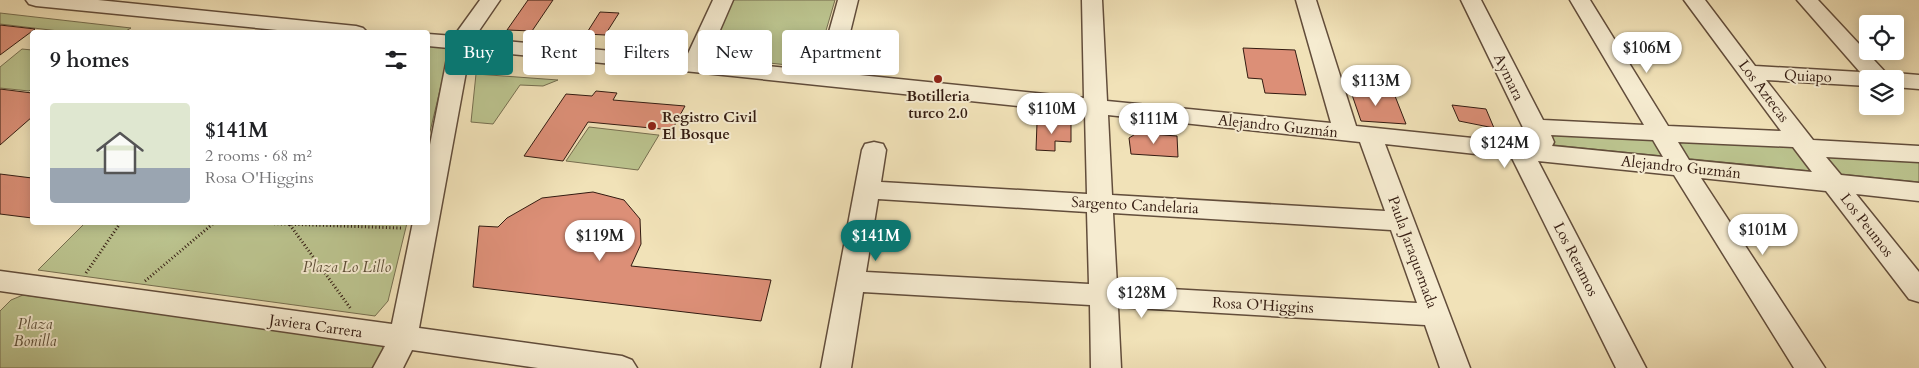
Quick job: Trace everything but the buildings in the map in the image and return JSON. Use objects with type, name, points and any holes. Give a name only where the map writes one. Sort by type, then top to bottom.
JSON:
[{"type":"street","points":[[36,0],[109,3],[221,19],[335,30]]},
{"type":"street","points":[[221,19],[241,0]]},
{"type":"street","points":[[467,30],[490,0]]},
{"type":"street","points":[[694,65],[723,0]]},
{"type":"street","points":[[827,79],[848,0]]},
{"type":"street","points":[[1092,0],[1106,368]]},
{"type":"street","name":"Paula Jaraquemada","points":[[1306,0],[1358,134],[1401,220],[1455,368]]},
{"type":"street","name":"Aymara","points":[[1471,0],[1534,128],[1534,152]]},
{"type":"street","points":[[1580,0],[1681,167],[1810,368]]},
{"type":"street","name":"Los Aztecas","points":[[1694,0],[1833,183]]},
{"type":"street","points":[[1807,0],[1871,70]]},
{"type":"street","name":"Alejandro Guzmán","points":[[430,40],[445,42]]},
{"type":"street","name":"Alejandro Guzmán","points":[[513,48],[1919,192]]},
{"type":"street","name":"Quiapo","points":[[1749,72],[1859,78]]},
{"type":"street","points":[[430,202],[455,75]]},
{"type":"street","points":[[1904,81],[1919,82]]},
{"type":"street","name":"Alejandro Guzmán","points":[[1534,128],[1660,133],[1919,154]]},
{"type":"street","points":[[836,368],[874,150]]},
{"type":"street","name":"Los Retamos","points":[[1534,152],[1632,368]]},
{"type":"street","name":"Los Peumos","points":[[1833,183],[1919,292]]},
{"type":"street","name":"Sargento Candelaria","points":[[868,190],[1401,220]]},
{"type":"street","points":[[388,368],[404,339],[425,225]]},
{"type":"street","name":"Rosa O'Higgins","points":[[852,281],[1436,315]]},
{"type":"street","name":"Javiera Carrera","points":[[4,285],[74,292],[622,368]]},
{"type":"path","points":[[74,292],[119,225]]},
{"type":"path","points":[[123,299],[211,225]]},
{"type":"path","points":[[292,225],[370,334]]},
{"type":"green space","points":[[730,0],[835,0],[826,30],[782,30],[782,64],[772,63],[772,30],[717,30]]},
{"type":"green space","points":[[0,13],[131,28],[128,30],[50,30],[0,24]]},
{"type":"green space","points":[[430,45],[445,47],[445,69],[430,132]]},
{"type":"green space","points":[[22,49],[30,50],[30,90],[0,88],[0,67]]},
{"type":"green space","points":[[476,75],[558,80],[543,86],[520,85],[493,124],[471,122]]},
{"type":"green space","points":[[589,127],[659,135],[638,170],[566,161]]},
{"type":"green space","points":[[1551,132],[1796,143],[1919,158],[1919,182],[1554,145]]},
{"type":"green space","name":"Plaza Lo Lillo","points":[[83,225],[407,225],[388,301],[375,316],[38,270]]},
{"type":"green space","name":"Plaza Bonilla","points":[[23,295],[373,342],[382,344],[383,353],[374,368],[0,368],[0,311],[11,300]]},
{"type":"place","name":"Botilleria turco 2.0","points":[[938,79]]},
{"type":"place","name":"Registro Civil El Bosque","points":[[652,126]]}]
